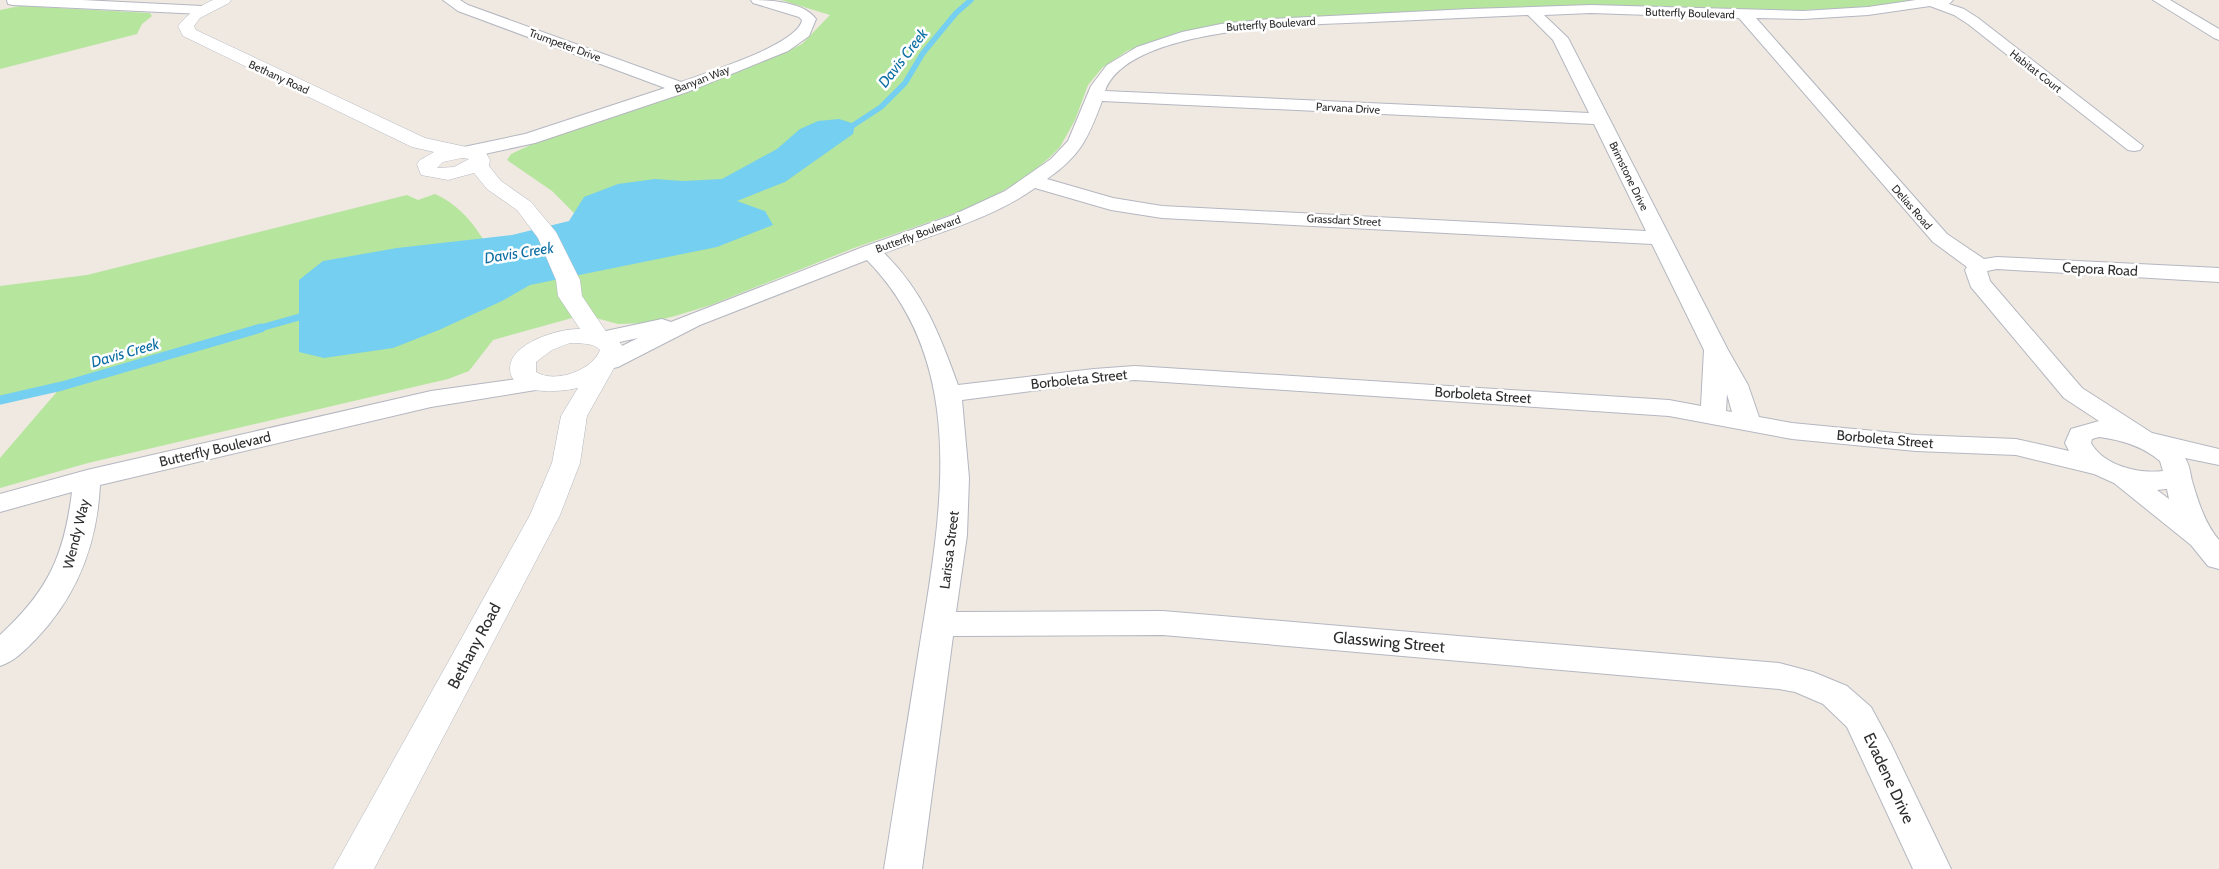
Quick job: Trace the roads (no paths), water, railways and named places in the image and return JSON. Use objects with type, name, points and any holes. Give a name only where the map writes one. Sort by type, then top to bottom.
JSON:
[{"type":"street","name":"Bethany Road","points":[[224,0],[195,15],[186,26],[186,29],[194,37],[419,143],[472,157]]},
{"type":"street","name":"Trumpeter Drive","points":[[450,0],[463,8],[681,88]]},
{"type":"street","name":"Banyan Way","points":[[472,157],[681,88],[783,48],[795,40],[809,25],[810,19],[804,14],[758,0]]},
{"type":"street","points":[[2160,0],[2219,35]]},
{"type":"street","name":"Butterfly Boulevard","points":[[605,366],[692,320],[761,295],[870,251],[960,219],[1012,195],[1058,163],[1075,144],[1084,128],[1095,96],[1107,75],[1133,56],[1173,39],[1206,31],[1270,23],[1532,11],[1609,10],[1745,15],[1832,14],[1940,1]]},
{"type":"street","name":"Habitat Court","points":[[1940,1],[1973,21],[2134,146]]},
{"type":"street","points":[[9,2],[202,10]]},
{"type":"street","name":"Brimstone Drive","points":[[1532,11],[1560,38],[1716,350],[1733,377],[1743,402],[1748,423]]},
{"type":"street","name":"Delias Road","points":[[1745,15],[1940,238],[1954,250],[1980,266]]},
{"type":"street","name":"Parvana Drive","points":[[1095,96],[1601,119]]},
{"type":"street","points":[[419,143],[428,171],[472,178],[494,185]]},
{"type":"street","points":[[427,164],[437,158],[472,157]]},
{"type":"street","points":[[447,174],[463,171],[472,157]]},
{"type":"street","points":[[472,157],[494,185],[524,206],[548,238],[568,280],[570,296],[599,338]]},
{"type":"street","name":"Grassdart Street","points":[[1032,181],[1111,204],[1162,212],[1660,238]]},
{"type":"street","name":"Larissa Street","points":[[870,251],[895,276],[928,331],[949,394],[954,441],[954,506],[939,624],[903,869]]},
{"type":"street","name":"Cepora Road","points":[[1980,266],[1997,263],[2219,275]]},
{"type":"street","points":[[1980,266],[1976,270],[1978,282],[2073,393],[2170,455],[2178,467],[2177,475],[2184,502],[2210,549]]},
{"type":"street","points":[[542,345],[570,296]]},
{"type":"street","name":"Butterfly Boulevard","points":[[599,338],[692,320]]},
{"type":"street","points":[[570,336],[599,338],[608,343],[612,348],[612,355],[605,366],[577,381],[544,384],[532,381],[523,373],[523,363],[527,357],[542,345],[570,336]]},
{"type":"street","name":"Brimstone Drive","points":[[1714,416],[1716,350]]},
{"type":"street","name":"Butterfly Boulevard","points":[[431,399],[523,363]]},
{"type":"street","name":"Bethany Road","points":[[353,869],[545,515],[566,463],[574,416],[605,366]]},
{"type":"street","name":"Borboleta Street","points":[[949,394],[1094,376],[1135,373],[1642,405],[1792,431],[1877,439],[2016,448],[2108,470]]},
{"type":"street","points":[[544,384],[574,416]]},
{"type":"street","name":"Butterfly Boulevard","points":[[0,503],[87,479],[431,399],[544,384]]},
{"type":"street","points":[[2073,393],[2083,434],[2079,446],[2085,454],[2128,481],[2210,549]]},
{"type":"street","name":"Borboleta Street","points":[[2016,448],[2099,429],[2113,430],[2143,439]]},
{"type":"street","points":[[2143,439],[2219,457]]},
{"type":"street","points":[[2108,470],[2141,480],[2157,482],[2170,480],[2177,475],[2219,467]]},
{"type":"street","name":"Wendy Way","points":[[0,654],[38,616],[57,590],[64,576],[76,545],[86,498],[87,479]]},
{"type":"street","name":"Glasswing Street","points":[[939,624],[1163,623],[1779,676],[1818,686],[1835,695]]},
{"type":"street","name":"Evadene Drive","points":[[1835,695],[1848,705],[1866,727],[1932,869]]},
{"type":"water","points":[[839,119],[855,124],[853,134],[785,182],[737,201],[765,211],[773,225],[717,247],[530,285],[502,301],[439,330],[393,348],[324,358],[299,352],[299,280],[323,261],[397,248],[512,235],[569,221],[584,197],[618,184],[655,179],[683,181],[722,179],[777,149],[800,129],[818,121]]},
{"type":"waterway","name":"Davis Creek","points":[[846,130],[881,107],[905,83],[923,53],[956,13],[971,0]]},
{"type":"waterway","name":"Davis Creek","points":[[257,329],[310,314]]},
{"type":"waterway","name":"Davis Creek","points":[[0,400],[62,386],[261,328]]}]
